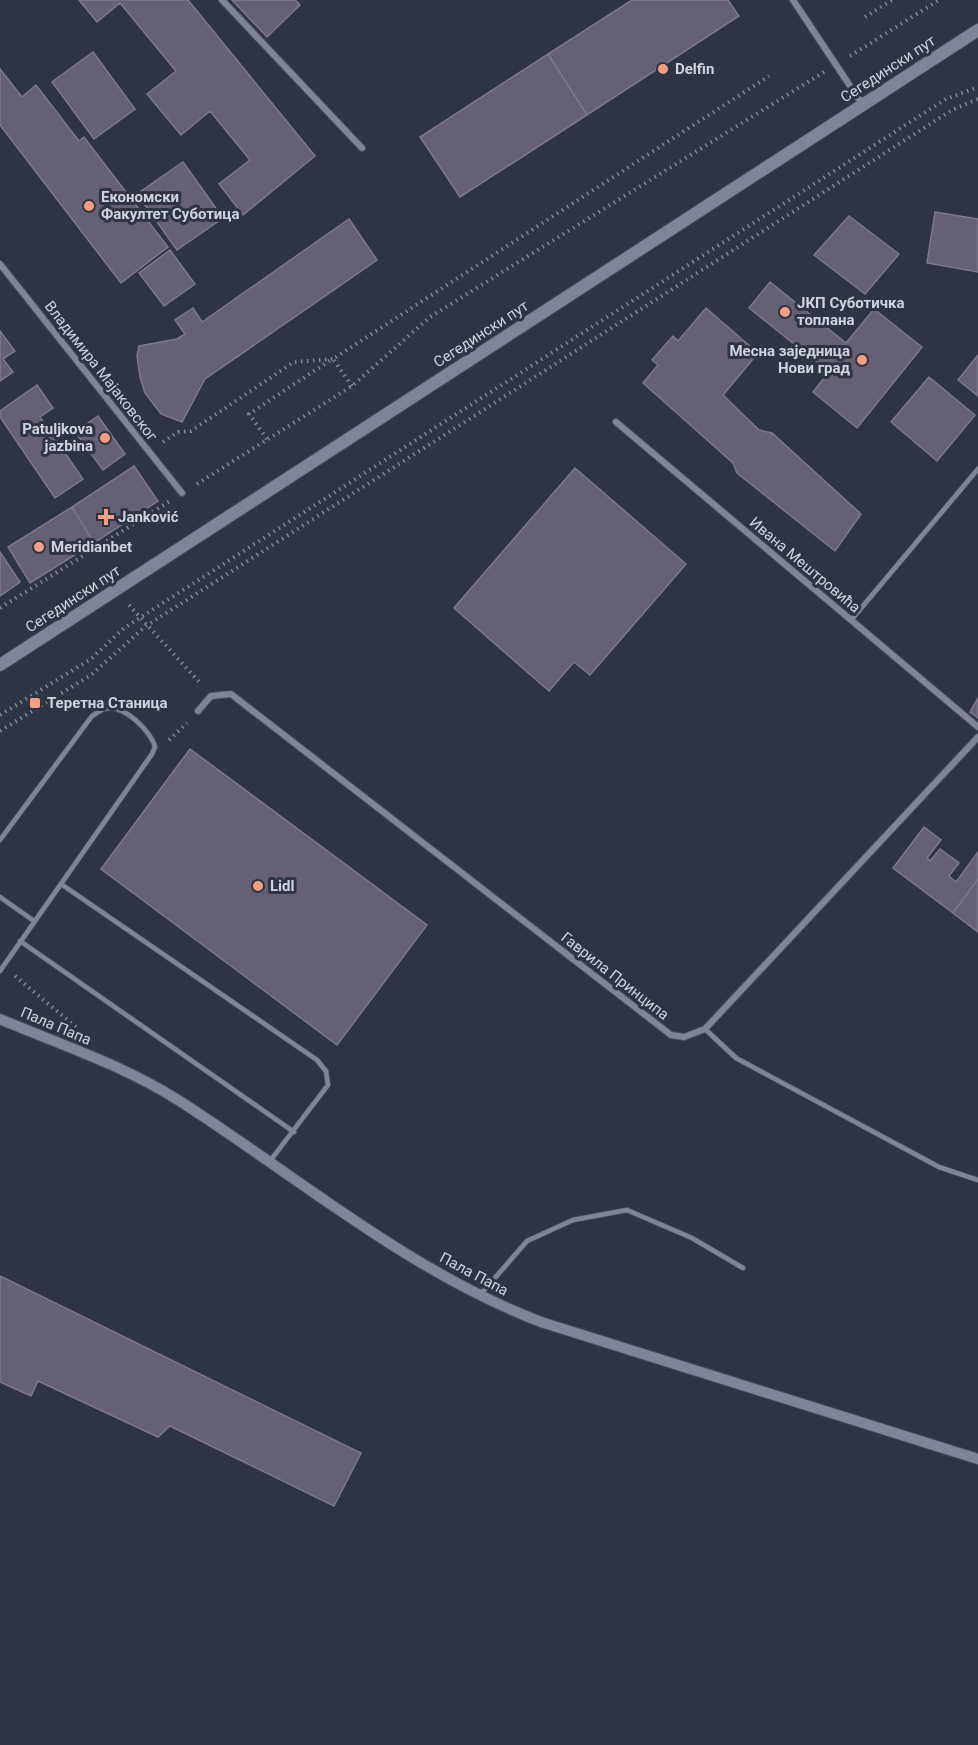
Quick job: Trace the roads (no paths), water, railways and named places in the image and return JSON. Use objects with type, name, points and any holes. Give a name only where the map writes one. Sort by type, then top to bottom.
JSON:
[{"type":"main road","name":"Сегедински пут","points":[[0,665],[978,30]]},
{"type":"street","points":[[222,0],[362,147]]},
{"type":"street","points":[[793,0],[862,104]]},
{"type":"street","name":"Владимира Мајаковског","points":[[0,264],[182,493]]},
{"type":"street","name":"Ивана Мештровића","points":[[616,422],[978,727]]},
{"type":"street","name":"Гаврила Принципа","points":[[198,711],[211,696],[231,694],[671,1035],[684,1038],[705,1029]]},
{"type":"street","points":[[705,1029],[978,736]]},
{"type":"street","name":"Пала Папа","points":[[0,1018],[130,1073],[177,1099],[405,1253],[480,1296],[541,1322],[978,1459]]},
{"type":"lane","points":[[852,619],[978,469]]},
{"type":"lane","points":[[0,840],[92,716],[104,709],[112,708],[124,713],[148,732],[155,747],[1,969]]},
{"type":"lane","points":[[61,884],[316,1060],[326,1071],[328,1085],[269,1162]]},
{"type":"lane","points":[[0,897],[34,921]]},
{"type":"lane","points":[[20,941],[294,1132]]},
{"type":"lane","points":[[705,1029],[736,1058],[939,1167],[978,1180]]},
{"type":"lane","points":[[480,1296],[527,1241],[573,1220],[627,1210],[692,1238],[743,1268]]},
{"type":"place","name":"Delfin","points":[[663,69]]},
{"type":"place","name":"Економски Факултет Суботица","points":[[89,206]]},
{"type":"place","name":"ЈКП Суботичка топлана","points":[[785,312]]},
{"type":"place","name":"Месна заједница Нови град","points":[[862,360]]},
{"type":"place","name":"Patuljkova jazbina","points":[[105,438]]},
{"type":"place","name":"Janković","points":[[106,517]]},
{"type":"place","name":"Meridianbet","points":[[39,547]]},
{"type":"place","name":"Теретна Станица","points":[[35,703]]},
{"type":"place","name":"Lidl","points":[[258,886]]}]
